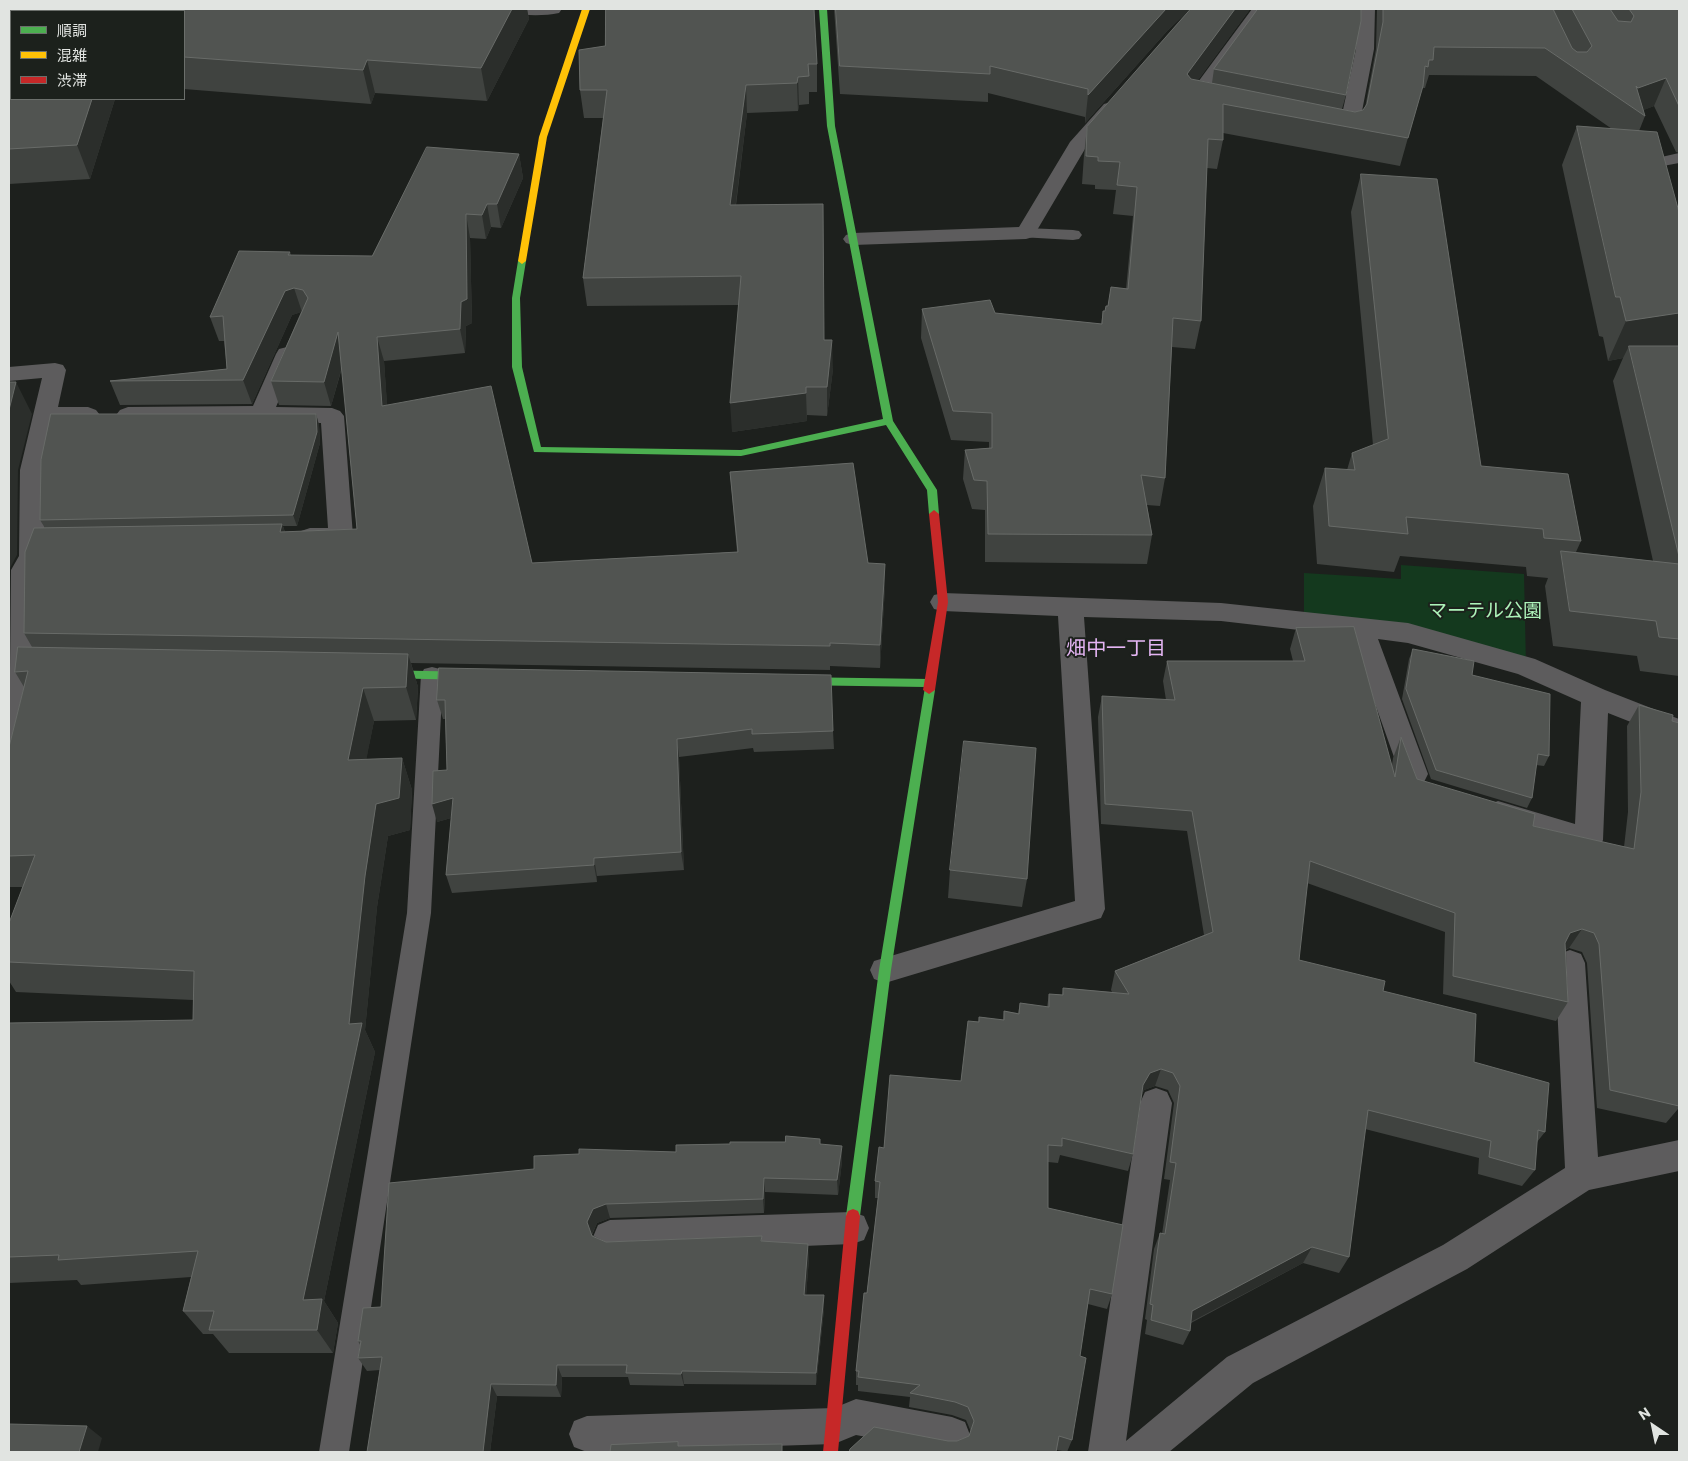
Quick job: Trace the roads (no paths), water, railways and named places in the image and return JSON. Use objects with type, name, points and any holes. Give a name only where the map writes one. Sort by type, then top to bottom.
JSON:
[{"type":"street","points":[[518,9],[554,9]]},
{"type":"street","points":[[586,9],[543,137],[516,298],[517,367],[537,450],[740,454],[888,421]]},
{"type":"street","points":[[823,9],[831,126],[888,421],[932,490],[943,602],[884,970],[852,1228],[832,1439]]},
{"type":"street","points":[[1223,107],[1194,101],[1262,9]]},
{"type":"street","points":[[1319,126],[1348,132],[1365,48],[1366,9]]},
{"type":"street","points":[[853,239],[1026,233],[1076,146],[1126,92]]},
{"type":"street","points":[[261,414],[294,338]]},
{"type":"street","points":[[9,374],[55,370],[32,470],[41,541],[24,570],[27,668],[9,756]]},
{"type":"street","points":[[44,415],[261,414],[332,416],[341,536],[291,537]]},
{"type":"street","points":[[943,602],[1221,612],[1408,633],[1526,666],[1596,697],[1679,730]]},
{"type":"street","points":[[884,970],[1090,908],[1070,608]]},
{"type":"street","points":[[1361,628],[1420,789],[1429,792]]},
{"type":"street","points":[[362,674],[492,676]]},
{"type":"street","points":[[780,680],[930,683]]},
{"type":"street","points":[[1476,806],[1589,840],[1596,697]]},
{"type":"street","points":[[1570,963],[1582,1176]]},
{"type":"street","points":[[1106,1452],[1156,1103]]},
{"type":"street","points":[[1140,1452],[1240,1370],[1455,1257],[1582,1176],[1679,1156]]},
{"type":"street","points":[[610,1237],[852,1228]]},
{"type":"street","points":[[587,1434],[832,1439],[856,1417],[952,1435]]},
{"type":"lane","points":[[1026,233],[1073,235]]},
{"type":"lane","points":[[334,1452],[419,914],[432,675]]},
{"type":"district","name":"畑中一丁目","points":[[1116,648]]},
{"type":"park label","name":"マーテル公園","points":[[1485,611]]}]
